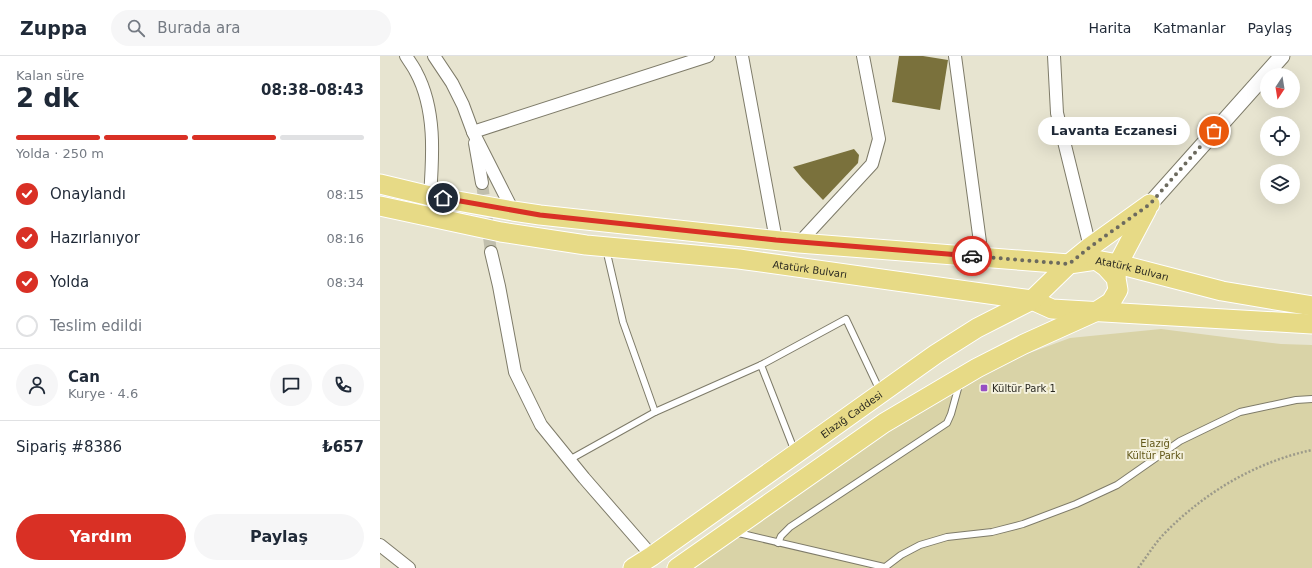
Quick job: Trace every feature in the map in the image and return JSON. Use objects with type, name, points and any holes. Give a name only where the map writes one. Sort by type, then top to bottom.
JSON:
[{"type":"main road","name":"Atatürk Bulvarı","points":[[380,184],[430,196],[513,211],[799,243],[1069,264],[1093,253],[1117,271],[1312,306]]},
{"type":"main road","points":[[1093,253],[1150,204]]},
{"type":"main road","points":[[678,568],[884,423],[977,368],[1024,344],[1097,311],[1111,302],[1118,290],[1117,271],[1150,204]]},
{"type":"main road","name":"Atatürk Bulvarı","points":[[380,206],[501,232],[586,245],[739,259],[1032,300],[1052,308],[1312,324]]},
{"type":"main road","name":"Elazığ Caddesi","points":[[633,568],[936,354],[977,328],[1032,300],[1069,264]]},
{"type":"street","points":[[406,56],[416,72],[430,115],[432,165],[430,196]]},
{"type":"street","points":[[434,56],[452,84],[463,105],[473,132],[513,211]]},
{"type":"street","points":[[473,132],[708,56]]},
{"type":"street","points":[[742,56],[776,240]]},
{"type":"street","points":[[799,243],[872,164],[879,139],[863,56]]},
{"type":"street","points":[[955,56],[982,257]]},
{"type":"street","points":[[1054,56],[1057,113],[1093,253]]},
{"type":"street","points":[[1150,204],[1282,56]]},
{"type":"street","points":[[473,132],[482,183]]},
{"type":"street","points":[[491,252],[515,372],[540,425],[652,556]]},
{"type":"street","points":[[380,545],[409,568]]},
{"type":"lane","points":[[605,247],[623,322],[655,412]]},
{"type":"lane","points":[[569,460],[655,412],[761,364],[846,319],[881,393]]},
{"type":"lane","points":[[761,364],[795,454]]},
{"type":"lane","points":[[778,543],[781,536],[790,527],[947,423],[951,414],[961,377]]},
{"type":"lane","points":[[729,531],[884,568],[901,555],[920,545],[947,537],[992,532],[1023,524],[1076,504],[1117,484],[1180,441],[1240,412],[1296,400],[1312,399]]},
{"type":"path","points":[[1138,568],[1162,536],[1200,501],[1244,474],[1292,454],[1312,450]]},
{"type":"green space","name":"Elazığ Kültür Parkı","points":[[1161,329],[1281,344],[1312,345],[1312,568],[691,568],[910,414],[992,367],[1070,338]]},
{"type":"building","points":[[899,56],[923,56],[948,60],[940,110],[892,102]]},
{"type":"building","points":[[854,149],[859,155],[858,163],[823,200],[793,167]]},
{"type":"tunnel","points":[[482,183],[491,252]]},
{"type":"way so far","points":[[972,256],[1069,264],[1150,204],[1214,131]]},
{"type":"place","name":"Lavanta Eczanesi","points":[[1214,131]]},
{"type":"place","name":"Kültür Park 1","points":[[984,388]]},
{"type":"route","points":[[443,198],[540,215],[799,243],[972,256]]}]
